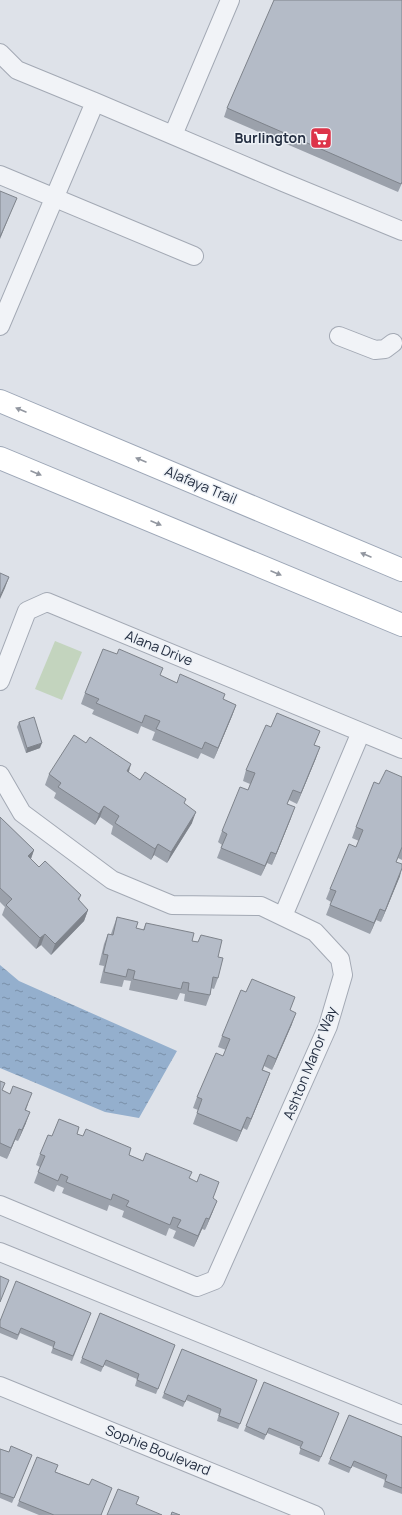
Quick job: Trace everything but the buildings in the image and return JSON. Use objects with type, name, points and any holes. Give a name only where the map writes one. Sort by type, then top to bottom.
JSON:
[{"type":"main road","name":"Alafaya Trail","points":[[0,401],[402,570]]},
{"type":"main road","points":[[0,458],[402,625]]},
{"type":"street","points":[[173,135],[230,0]]},
{"type":"street","points":[[0,54],[17,70],[402,231]]},
{"type":"street","points":[[0,326],[95,102]]},
{"type":"street","points":[[0,176],[194,256]]},
{"type":"street","points":[[339,336],[375,350],[385,349],[393,343]]},
{"type":"street","name":"Alana Drive","points":[[0,681],[27,611],[47,602],[402,749]]},
{"type":"street","points":[[283,916],[361,732]]},
{"type":"street","name":"Ashton Manor Way","points":[[0,775],[22,814],[112,880],[172,905],[261,906],[315,932],[340,959],[343,975],[328,1026],[215,1280],[197,1287],[0,1205]]},
{"type":"street","points":[[0,1252],[402,1415]]},
{"type":"street","name":"Sophie Boulevard","points":[[0,1386],[315,1515]]},
{"type":"green space","points":[[55,641],[82,652],[62,700],[35,689]]},
{"type":"water","points":[[0,965],[19,981],[177,1051],[139,1118],[105,1112],[0,1068]]},
{"type":"place","name":"Burlington","points":[[321,138]]}]
